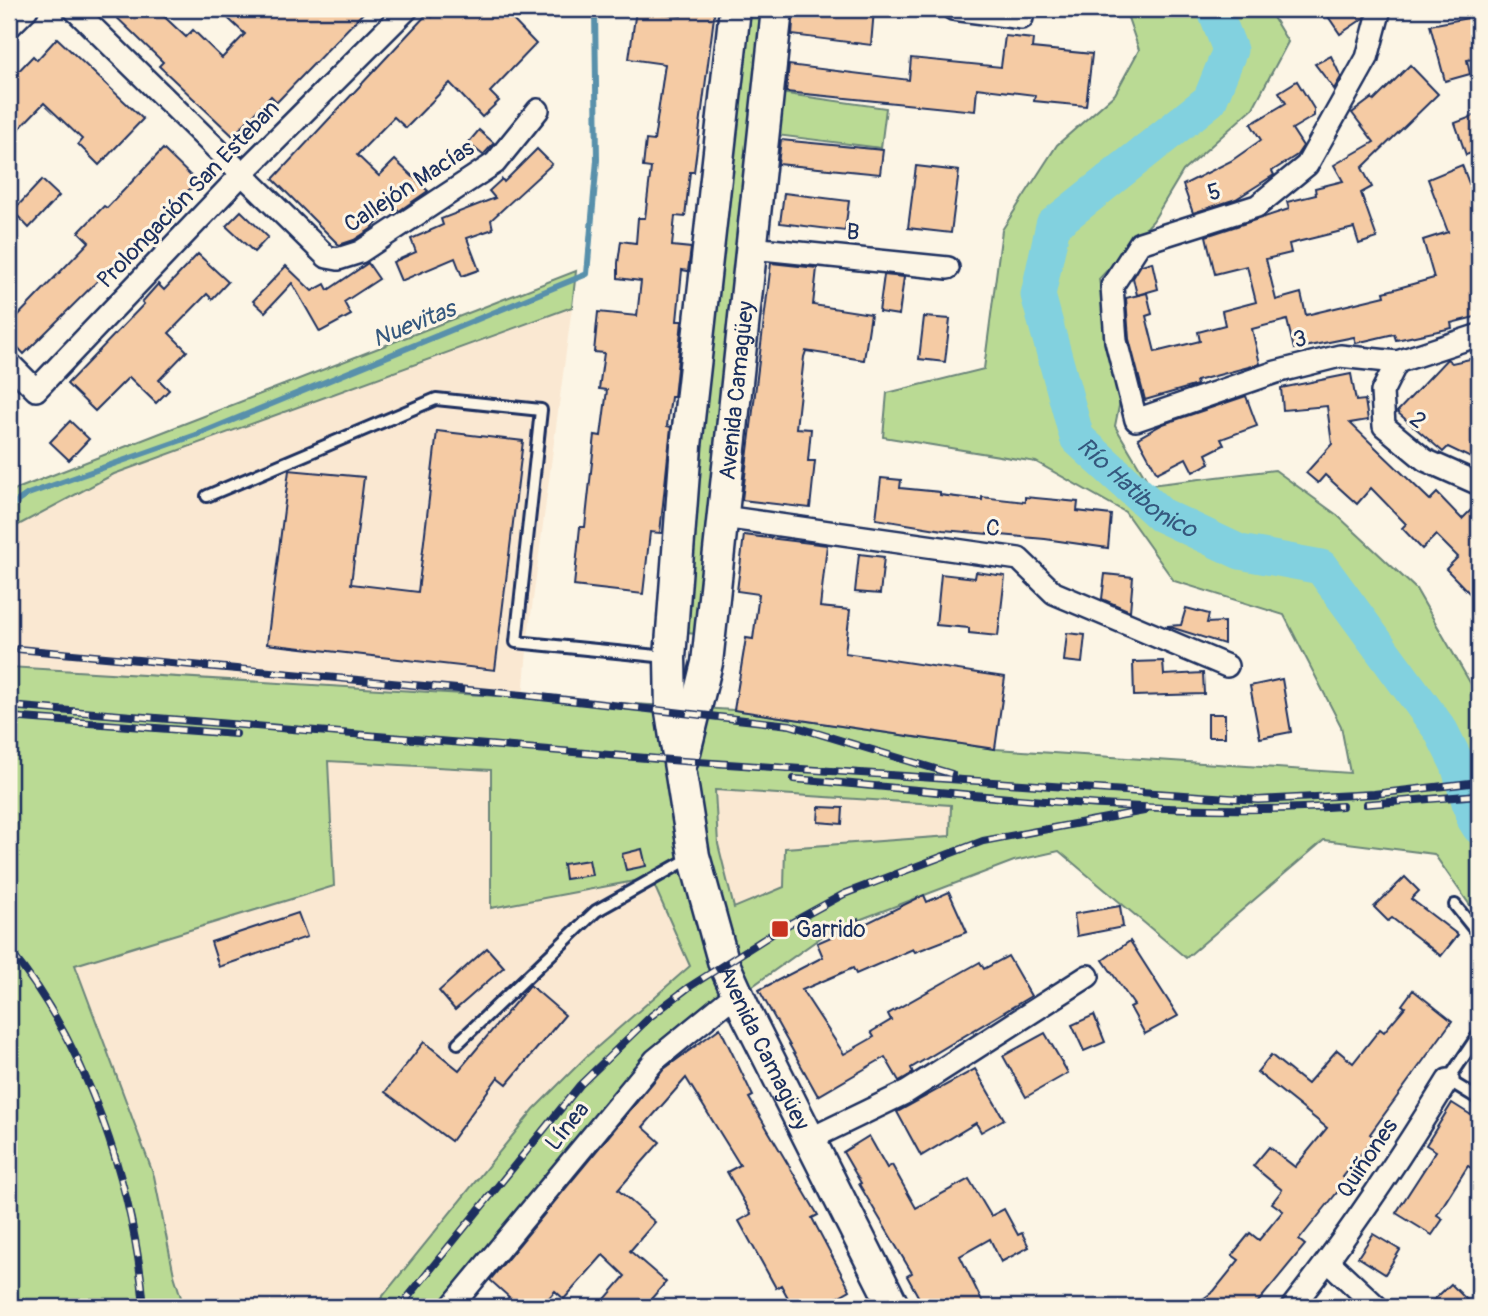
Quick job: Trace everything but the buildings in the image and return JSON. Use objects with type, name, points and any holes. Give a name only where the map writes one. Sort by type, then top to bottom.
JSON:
[{"type":"main road","name":"Avenida Camagüey","points":[[735,9],[686,446],[670,658],[671,712],[694,856],[724,964],[894,1307]]},
{"type":"main road","name":"Avenida Camagüey","points":[[681,770],[707,663],[777,9]]},
{"type":"main road","points":[[670,658],[707,663]]},
{"type":"street","points":[[9,27],[27,9]]},
{"type":"street","points":[[74,9],[242,174]]},
{"type":"street","name":"Prolongación San Esteban","points":[[9,363],[36,390],[242,174],[407,9]]},
{"type":"street","points":[[953,9],[1022,18]]},
{"type":"street","name":"5","points":[[1136,420],[1116,341],[1112,286],[1140,243],[1257,206],[1307,165],[1367,58],[1380,9]]},
{"type":"street","name":"Callejón Macías","points":[[242,174],[327,257],[338,259],[360,252],[495,163],[538,110]]},
{"type":"street","name":"B","points":[[752,248],[948,268]]},
{"type":"street","name":"3","points":[[1136,420],[1276,372],[1340,356],[1397,362],[1479,335]]},
{"type":"street","name":"2","points":[[1397,362],[1382,392],[1384,426],[1425,460],[1479,484]]},
{"type":"street","name":"C","points":[[723,517],[1019,559],[1054,593],[1227,666]]},
{"type":"street","points":[[810,1139],[907,1092],[1088,976]]},
{"type":"street","name":"Línea","points":[[451,1307],[655,1060],[737,993]]},
{"type":"street","name":"Quiñones","points":[[1292,1307],[1328,1261],[1448,1080]]},
{"type":"street","points":[[1328,1261],[1377,1307]]},
{"type":"lane","points":[[207,496],[436,398],[541,410],[516,642],[670,658]]},
{"type":"lane","points":[[458,1042],[596,911],[694,856]]},
{"type":"lane","points":[[1455,905],[1479,935]]},
{"type":"lane","name":"Quiñones","points":[[1448,1080],[1479,1034]]},
{"type":"lane","points":[[1448,1080],[1479,1099]]},
{"type":"shaded area","points":[[572,307],[528,637],[523,699],[9,668],[9,530],[114,474]]},
{"type":"shaded area","points":[[328,761],[491,770],[491,907],[651,878],[690,966],[586,1057],[534,1109],[374,1307],[184,1307],[75,965],[334,886]]},
{"type":"shaded area","points":[[715,790],[952,805],[950,836],[786,848],[784,887],[734,908],[718,844]]},
{"type":"green space","points":[[745,9],[765,9],[698,634],[685,633],[680,628]]},
{"type":"green space","points":[[1125,9],[1268,9],[1288,42],[1253,108],[1183,171],[1153,221],[1099,279],[1120,401],[1115,426],[1150,485],[1275,470],[1337,515],[1416,589],[1479,698],[1479,918],[1434,854],[1324,840],[1186,958],[1059,851],[1014,861],[830,931],[657,1054],[451,1307],[374,1307],[534,1109],[586,1057],[690,966],[651,878],[491,908],[491,770],[328,761],[334,886],[75,965],[154,1176],[174,1275],[184,1307],[9,1307],[9,667],[734,710],[995,749],[1350,773],[1341,726],[1284,615],[1174,581],[1125,512],[1036,462],[883,437],[887,393],[984,369],[1002,230],[1057,145],[1115,94],[1139,50]],"holes":[[[715,790],[951,805],[950,836],[785,848],[784,887],[734,908],[718,844]]]},
{"type":"green space","points":[[780,93],[886,108],[881,148],[776,135]]},
{"type":"green space","points":[[576,271],[572,307],[114,474],[9,530],[9,492]]},
{"type":"waterway","name":"Nuevitas","points":[[9,507],[28,494],[199,434],[587,274],[597,160],[595,9]]},
{"type":"waterway","name":"Río Hatibonico","points":[[1214,9],[1230,50],[1210,100],[1053,225],[1038,295],[1077,438],[1161,515],[1240,552],[1321,567],[1441,731],[1458,765],[1474,819],[1479,827]]},
{"type":"railway","points":[[18,649],[523,695],[790,725],[952,774]]},
{"type":"railway","points":[[9,706],[683,761],[1258,800],[1374,794],[1479,782]]},
{"type":"railway","points":[[9,717],[236,734]]},
{"type":"railway","points":[[794,779],[1136,807],[1274,809],[1342,806]]},
{"type":"railway","points":[[1366,804],[1479,795]]},
{"type":"railway","points":[[400,1307],[580,1085],[651,1016],[689,987],[780,929],[844,894],[983,841],[1144,811]]},
{"type":"railway","points":[[9,950],[37,987],[62,1029],[102,1119],[130,1214],[144,1307]]},
{"type":"place","name":"Garrido","points":[[780,929]]}]
